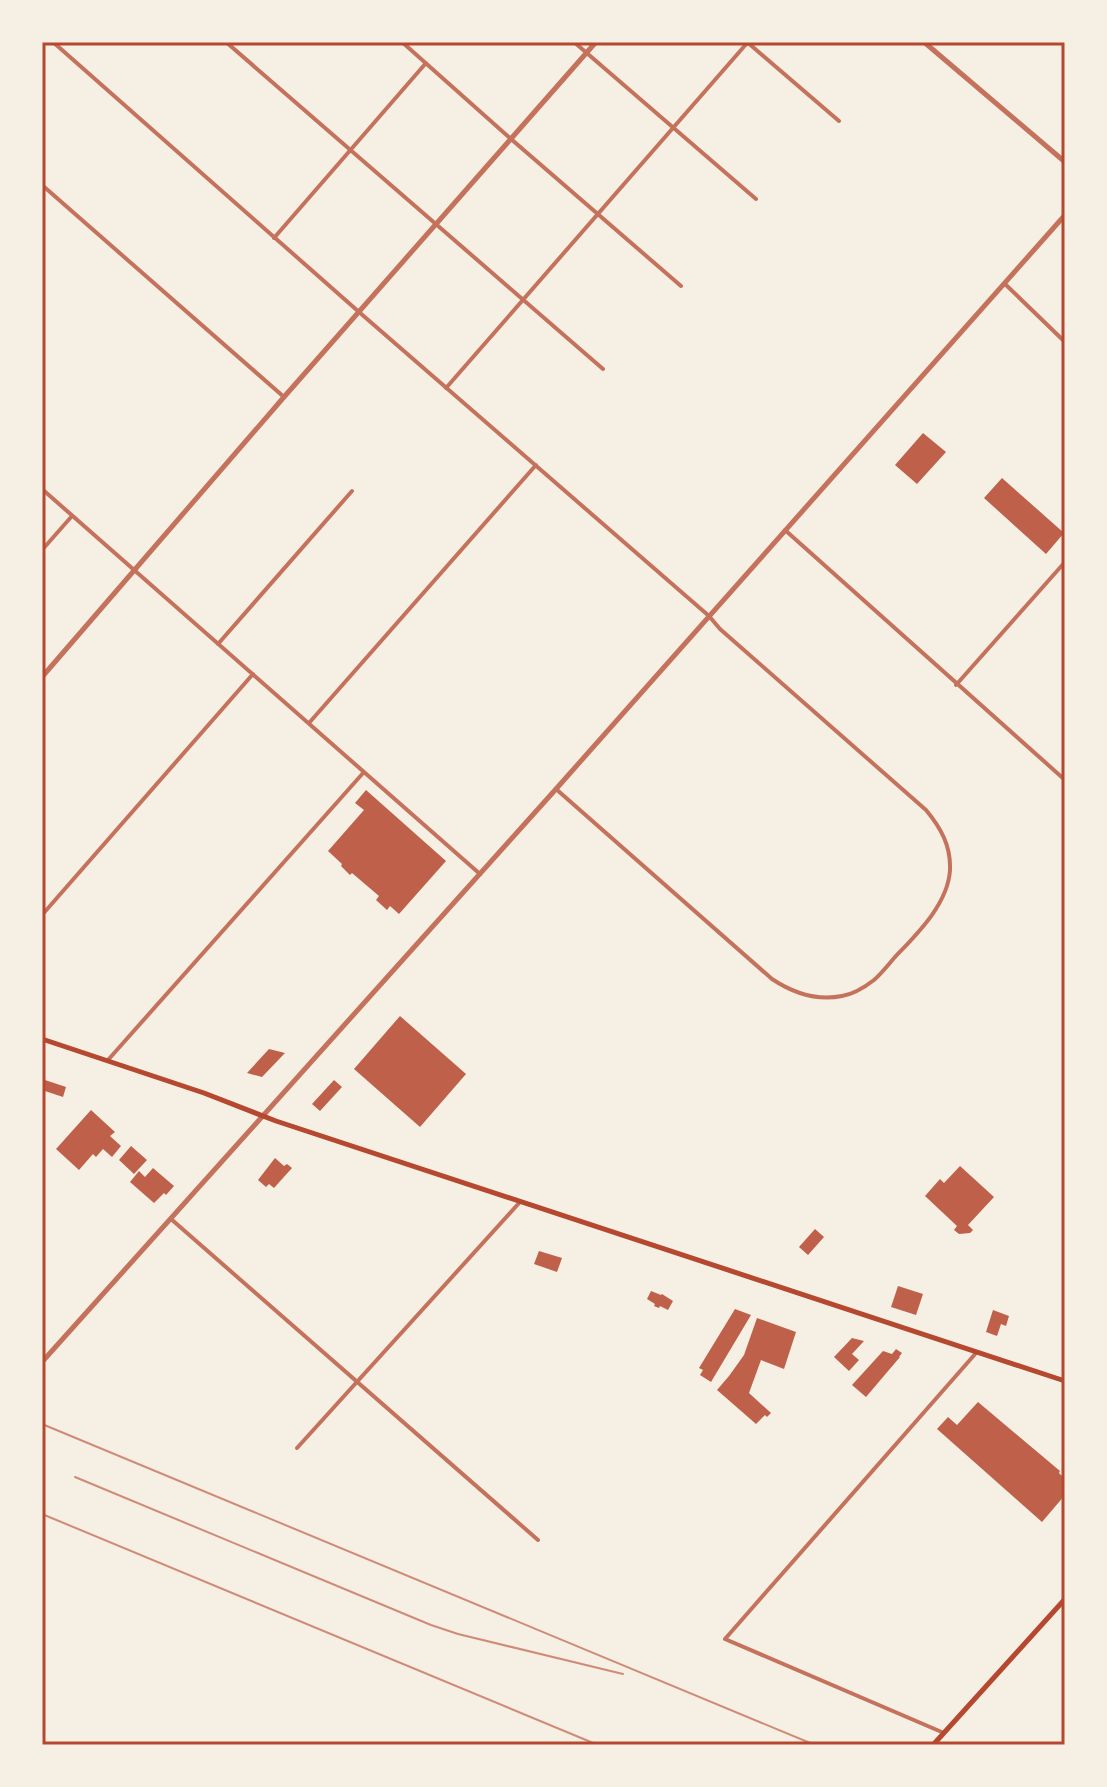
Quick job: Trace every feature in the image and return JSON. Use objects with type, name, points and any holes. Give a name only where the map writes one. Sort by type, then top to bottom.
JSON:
[{"type":"main road","points":[[42,1039],[520,1202],[1065,1381]]},
{"type":"main road","points":[[933,1745],[1065,1599]]},
{"type":"street","points":[[53,42],[926,810],[944,833],[950,873],[936,909],[875,979],[860,990],[843,996],[819,997],[786,988],[760,969],[556,789]]},
{"type":"street","points":[[226,42],[603,369]]},
{"type":"street","points":[[402,42],[681,286]]},
{"type":"street","points":[[574,42],[756,199]]},
{"type":"street","points":[[42,677],[596,42]]},
{"type":"street","points":[[446,388],[748,42],[839,121]]},
{"type":"street","points":[[924,42],[1065,162]]},
{"type":"street","points":[[274,238],[426,63]]},
{"type":"street","points":[[42,185],[284,397]]},
{"type":"street","points":[[42,1362],[1065,215]]},
{"type":"street","points":[[1005,284],[1065,342]]},
{"type":"street","points":[[309,723],[536,465]]},
{"type":"street","points":[[42,489],[480,874]]},
{"type":"street","points":[[218,644],[352,491]]},
{"type":"street","points":[[42,550],[72,516]]},
{"type":"street","points":[[785,530],[1065,780]]},
{"type":"street","points":[[956,685],[1065,562]]},
{"type":"street","points":[[42,915],[253,674]]},
{"type":"street","points":[[108,1060],[364,772]]},
{"type":"street","points":[[297,1448],[520,1202]]},
{"type":"street","points":[[171,1219],[538,1540]]},
{"type":"street","points":[[944,1733],[725,1639],[976,1353]]},
{"type":"building","points":[[923,433],[946,452],[917,484],[895,465]]},
{"type":"building","points":[[1002,478],[1064,533],[1046,554],[984,498]]},
{"type":"building","points":[[366,790],[446,861],[399,914],[390,906],[387,910],[376,900],[379,896],[352,873],[350,875],[328,851],[364,810],[355,803]]},
{"type":"building","points":[[400,1016],[466,1074],[420,1127],[354,1069]]},
{"type":"building","points":[[269,1049],[285,1053],[262,1077],[247,1073]]},
{"type":"building","points":[[42,1079],[66,1087],[63,1097],[42,1090]]},
{"type":"building","points":[[334,1080],[342,1087],[320,1111],[312,1104]]},
{"type":"building","points":[[91,1110],[115,1132],[110,1136],[121,1146],[112,1157],[103,1149],[96,1157],[93,1154],[79,1170],[56,1149]]},
{"type":"building","points":[[131,1146],[147,1160],[134,1174],[119,1160]]},
{"type":"building","points":[[275,1158],[292,1168],[274,1188],[269,1184],[266,1187],[258,1180]]},
{"type":"building","points":[[960,1166],[994,1197],[968,1225],[973,1230],[959,1234],[954,1230],[957,1226],[925,1196],[940,1179],[944,1183]]},
{"type":"building","points":[[153,1168],[174,1186],[154,1203],[130,1182],[139,1171],[145,1177]]},
{"type":"building","points":[[815,1229],[824,1237],[808,1255],[799,1247]]},
{"type":"building","points":[[539,1251],[562,1258],[557,1272],[534,1264]]},
{"type":"building","points":[[898,1286],[923,1294],[916,1315],[891,1307]]},
{"type":"building","points":[[651,1291],[673,1301],[668,1310],[654,1306],[647,1299]]},
{"type":"building","points":[[735,1309],[751,1315],[711,1382],[700,1375],[703,1370],[699,1368]]},
{"type":"building","points":[[993,1310],[1009,1316],[1006,1326],[1001,1324],[997,1336],[986,1332]]},
{"type":"building","points":[[757,1318],[796,1332],[784,1369],[761,1360],[749,1393],[771,1413],[756,1424],[717,1390],[744,1355]]},
{"type":"building","points":[[852,1338],[864,1341],[852,1354],[859,1360],[849,1371],[834,1357]]},
{"type":"building","points":[[896,1349],[902,1353],[900,1357],[866,1397],[852,1385],[883,1351],[892,1354]]},
{"type":"building","points":[[978,1402],[1060,1471],[1065,1479],[1065,1495],[1042,1522],[937,1429],[948,1417],[957,1425]]},
{"type":"railway","points":[[42,1424],[815,1745]]},
{"type":"railway","points":[[75,1477],[431,1625],[623,1674]]},
{"type":"railway","points":[[42,1514],[598,1745]]}]
